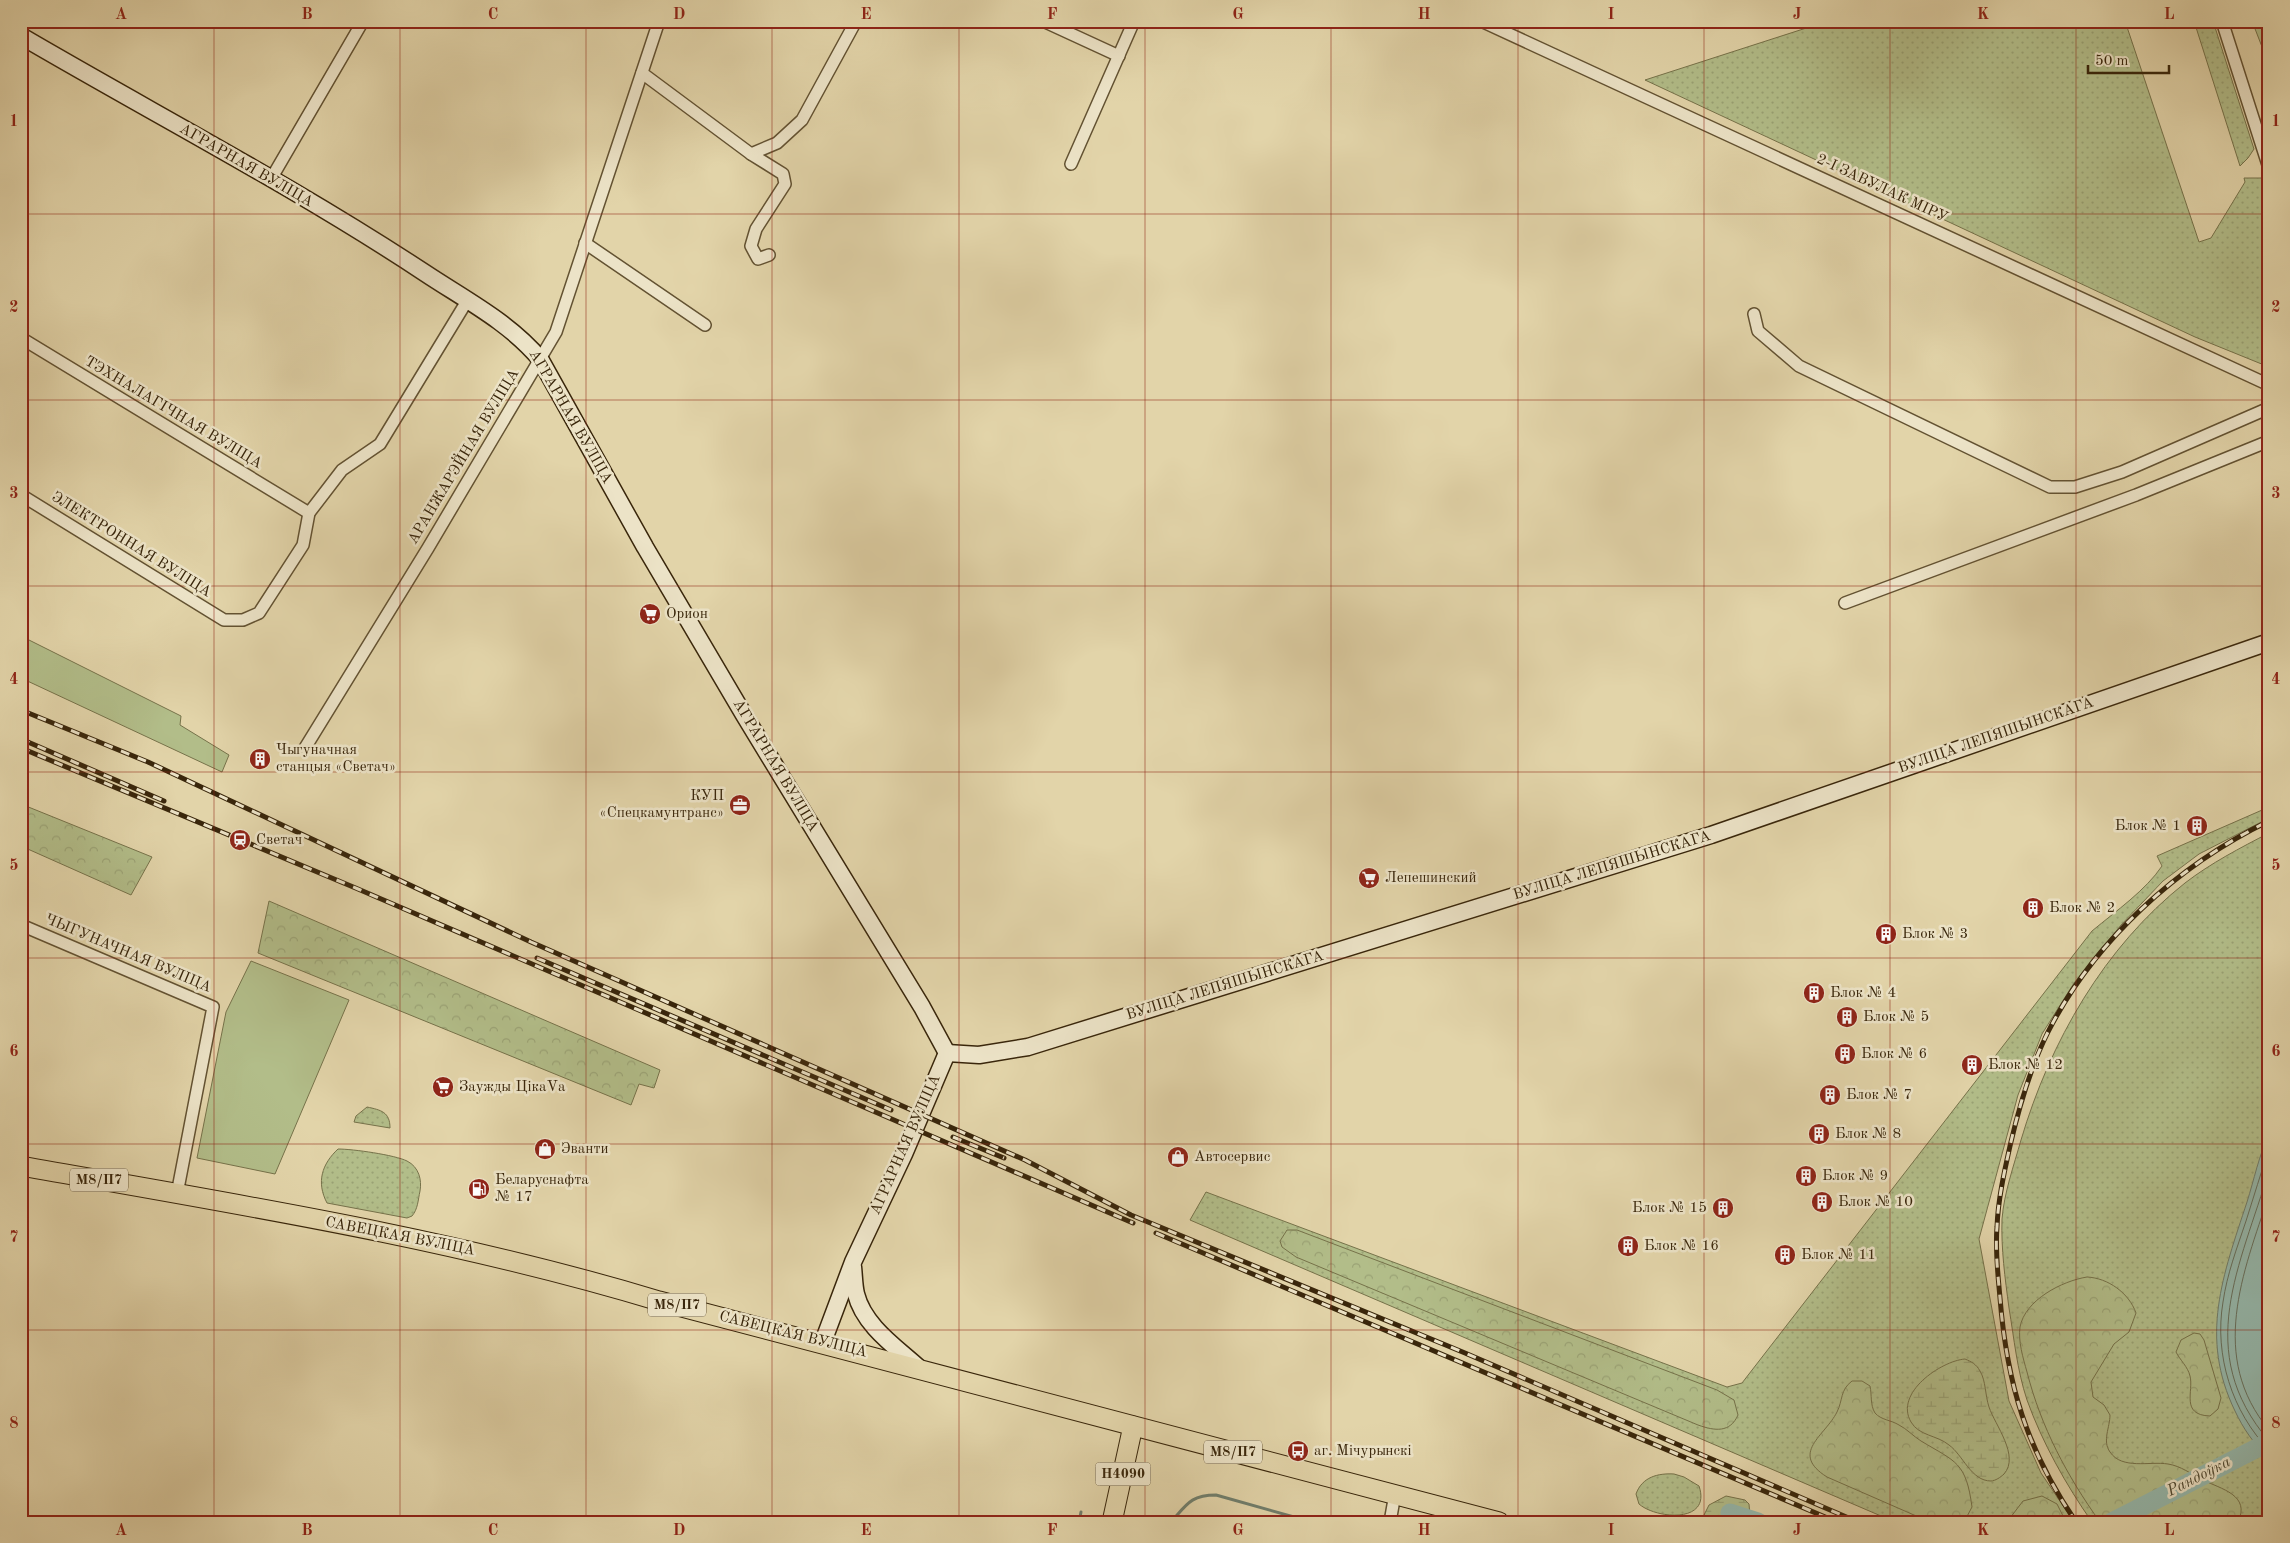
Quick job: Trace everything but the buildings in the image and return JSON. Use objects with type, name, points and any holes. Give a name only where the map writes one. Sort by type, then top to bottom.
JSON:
[{"type":"main road","name":"САВЕЦКАЯ ВУЛІЦА","points":[[21,1166],[438,1243],[533,1265],[659,1301],[823,1342],[1499,1522]]},
{"type":"main road","name":"Н4090","points":[[1112,1522],[1133,1426]]},
{"type":"street","points":[[271,179],[363,21]]},
{"type":"street","name":"АРАНЖАРЭЙНАЯ ВУЛІЦА","points":[[305,748],[428,548],[556,332],[659,21]]},
{"type":"street","points":[[751,154],[777,143],[802,120],[856,21]]},
{"type":"street","points":[[1043,21],[1119,56]]},
{"type":"street","points":[[1071,164],[1134,21]]},
{"type":"street","name":"2-І ЗАВУЛАК МІРУ","points":[[1481,21],[2269,385]]},
{"type":"street","points":[[2222,21],[2269,168]]},
{"type":"street","name":"АГРАРНАЯ ВУЛІЦА","points":[[21,36],[271,179],[400,256],[509,329],[528,344],[540,359],[744,716],[922,1007],[946,1053],[904,1154],[853,1262],[823,1342]]},
{"type":"street","points":[[642,73],[751,154],[783,174],[785,184],[756,229],[751,246],[758,259],[769,254]]},
{"type":"street","points":[[585,243],[705,324]]},
{"type":"street","points":[[309,513],[342,470],[380,444],[467,301]]},
{"type":"street","points":[[1754,314],[1758,331],[1799,366],[2050,488],[2075,487],[2122,472],[2269,408]]},
{"type":"street","name":"ТЭХНАЛАГІЧНАЯ ВУЛІЦА","points":[[21,338],[309,513]]},
{"type":"street","points":[[1845,603],[2127,498],[2269,441]]},
{"type":"street","name":"ЭЛЕКТРОННАЯ ВУЛІЦА","points":[[21,495],[224,620],[243,620],[259,613],[303,545],[309,513]]},
{"type":"street","name":"ВУЛІЦА ЛЕПЯШЫНСКАГА","points":[[946,1053],[979,1055],[1028,1048],[1334,953],[1711,835],[2269,642]]},
{"type":"street","name":"ЧЫГУНАЧНАЯ ВУЛІЦА","points":[[21,925],[213,1007],[177,1194]]},
{"type":"street","points":[[853,1262],[856,1294],[864,1314],[878,1331],[919,1368]]},
{"type":"street","points":[[1390,1522],[1395,1494]]},
{"type":"green space","points":[[1828,21],[2125,21],[2199,242],[2211,238],[2245,182],[2244,178],[2263,178],[2269,195],[2269,367],[2195,337],[1645,80]]},
{"type":"green space","points":[[2194,21],[2213,21],[2254,149],[2240,166]]},
{"type":"green space","points":[[2252,21],[2269,21],[2269,65]]},
{"type":"green space","points":[[21,636],[181,716],[180,725],[229,755],[222,772],[21,678]]},
{"type":"green space","points":[[21,804],[152,857],[131,895],[21,846]]},
{"type":"green space","points":[[2269,807],[2269,818],[2199,854],[2163,881],[2121,925],[2074,983],[2042,1034],[2018,1095],[1979,1239],[2009,1401],[2041,1473],[2074,1522],[1895,1522],[1190,1220],[1206,1192],[1727,1387],[1742,1383],[2092,931],[2130,900],[2155,875],[2162,866],[2157,856]]},
{"type":"green space","points":[[2269,833],[2269,1522],[2092,1522],[2047,1447],[2027,1400],[2021,1377],[2009,1308],[2003,1252],[2002,1219],[2010,1179],[2033,1103],[2047,1068],[2064,1032],[2105,967],[2129,936],[2156,908],[2185,883],[2215,862]]},
{"type":"green space","points":[[269,901],[660,1070],[654,1088],[639,1084],[631,1105],[258,953]]},
{"type":"green space","points":[[251,961],[349,1000],[275,1174],[197,1158],[226,1012]]},
{"type":"green space","points":[[367,1107],[384,1113],[390,1123],[390,1128],[354,1122],[356,1116]]},
{"type":"green space","points":[[338,1149],[384,1155],[407,1161],[411,1164],[419,1174],[420,1183],[416,1210],[412,1216],[407,1218],[327,1203],[322,1188],[322,1174],[328,1161]]},
{"type":"green space","points":[[1287,1230],[1297,1230],[1717,1390],[1734,1400],[1738,1415],[1735,1421],[1726,1428],[1716,1429],[1698,1425],[1296,1257],[1282,1247],[1280,1241]]},
{"type":"green space","points":[[2087,1277],[2103,1280],[2117,1288],[2128,1299],[2136,1313],[2129,1332],[2114,1344],[2091,1382],[2093,1397],[2104,1405],[2110,1415],[2106,1439],[2110,1452],[2115,1458],[2129,1463],[2161,1463],[2177,1466],[2225,1490],[2232,1494],[2241,1505],[2238,1522],[2100,1522],[2088,1505],[2066,1469],[2048,1432],[2033,1392],[2020,1344],[2020,1327],[2023,1317],[2037,1300],[2056,1287]]},
{"type":"green space","points":[[2194,1333],[2200,1334],[2204,1340],[2221,1398],[2218,1409],[2210,1416],[2201,1415],[2192,1407],[2190,1401],[2190,1376],[2176,1352],[2181,1340]]},
{"type":"green space","points":[[1965,1359],[1972,1362],[1982,1375],[1989,1407],[2008,1450],[2008,1467],[2003,1475],[1993,1481],[1978,1477],[1949,1445],[1914,1427],[1907,1411],[1909,1400],[1914,1390],[1923,1380],[1944,1366]]},
{"type":"green space","points":[[1852,1381],[1862,1381],[1870,1386],[1872,1407],[1877,1415],[1896,1423],[1951,1459],[1957,1465],[1970,1492],[1972,1507],[1964,1522],[1930,1522],[1827,1477],[1816,1468],[1811,1460],[1810,1452],[1813,1444],[1832,1421],[1839,1408],[1845,1388]]},
{"type":"green space","points":[[1674,1474],[1684,1477],[1699,1486],[1701,1498],[1698,1507],[1680,1515],[1669,1515],[1657,1513],[1639,1504],[1636,1494],[1646,1480],[1657,1475]]},
{"type":"green space","points":[[1726,1496],[1745,1500],[1749,1504],[1750,1516],[1746,1522],[1709,1522],[1704,1515],[1709,1505]]},
{"type":"green space","points":[[2042,1496],[2057,1504],[2066,1522],[2007,1522],[2023,1501]]},
{"type":"water","points":[[2269,1134],[2269,1457],[2249,1436],[2235,1411],[2224,1384],[2218,1357],[2217,1332],[2218,1306],[2223,1281],[2259,1159]]},
{"type":"waterway","name":"Рандоўка","points":[[2112,1522],[2269,1442]]},
{"type":"waterway","points":[[1171,1522],[1190,1502],[1208,1495],[1216,1495],[1312,1522]]},
{"type":"waterway","points":[[1079,1522],[1081,1512]]},
{"type":"waterway","name":"Рандоўка","points":[[1730,1513],[1758,1522]]},
{"type":"railway","points":[[21,710],[148,762],[531,942],[1025,1160],[1131,1215],[1465,1353],[1858,1522]]},
{"type":"railway","points":[[21,739],[164,801]]},
{"type":"railway","points":[[21,748],[358,889],[1133,1223]]},
{"type":"railway","points":[[2076,1522],[2044,1469],[2022,1416],[2014,1388],[2003,1330],[1996,1236],[2000,1197],[2017,1117],[2030,1074],[2048,1032],[2067,999],[2089,967],[2114,937],[2171,883],[2235,839],[2269,821]]},
{"type":"railway","points":[[537,958],[891,1110]]},
{"type":"railway","points":[[953,1137],[1004,1158]]},
{"type":"railway","points":[[1156,1233],[1837,1522]]},
{"type":"place","name":"Орион","points":[[650,614]]},
{"type":"place","name":"Чыгуначная станцыя «Светач»","points":[[260,759]]},
{"type":"place","name":"КУП «Спецкамунтранс»","points":[[740,805]]},
{"type":"place","name":"Блок № 1","points":[[2197,826]]},
{"type":"place","name":"Светач","points":[[240,840]]},
{"type":"place","name":"Лепешинский","points":[[1369,878]]},
{"type":"place","name":"Блок № 2","points":[[2033,908]]},
{"type":"place","name":"Блок № 3","points":[[1886,934]]},
{"type":"place","name":"Блок № 4","points":[[1814,993]]},
{"type":"place","name":"Блок № 5","points":[[1847,1017]]},
{"type":"place","name":"Блок № 6","points":[[1845,1054]]},
{"type":"place","name":"Блок № 12","points":[[1972,1065]]},
{"type":"place","name":"Заужды ЦікаVа","points":[[443,1087]]},
{"type":"place","name":"Блок № 7","points":[[1830,1095]]},
{"type":"place","name":"Блок № 8","points":[[1819,1134]]},
{"type":"place","name":"Эванти","points":[[545,1149]]},
{"type":"place","name":"Автосервис","points":[[1178,1157]]},
{"type":"place","name":"Блок № 9","points":[[1806,1176]]},
{"type":"place","name":"Беларуснафта № 17","points":[[479,1189]]},
{"type":"place","name":"Блок № 10","points":[[1822,1202]]},
{"type":"place","name":"Блок № 15","points":[[1723,1208]]},
{"type":"place","name":"Блок № 16","points":[[1628,1246]]},
{"type":"place","name":"Блок № 11","points":[[1785,1255]]},
{"type":"place","name":"аг. Мічурынскі","points":[[1298,1451]]}]
